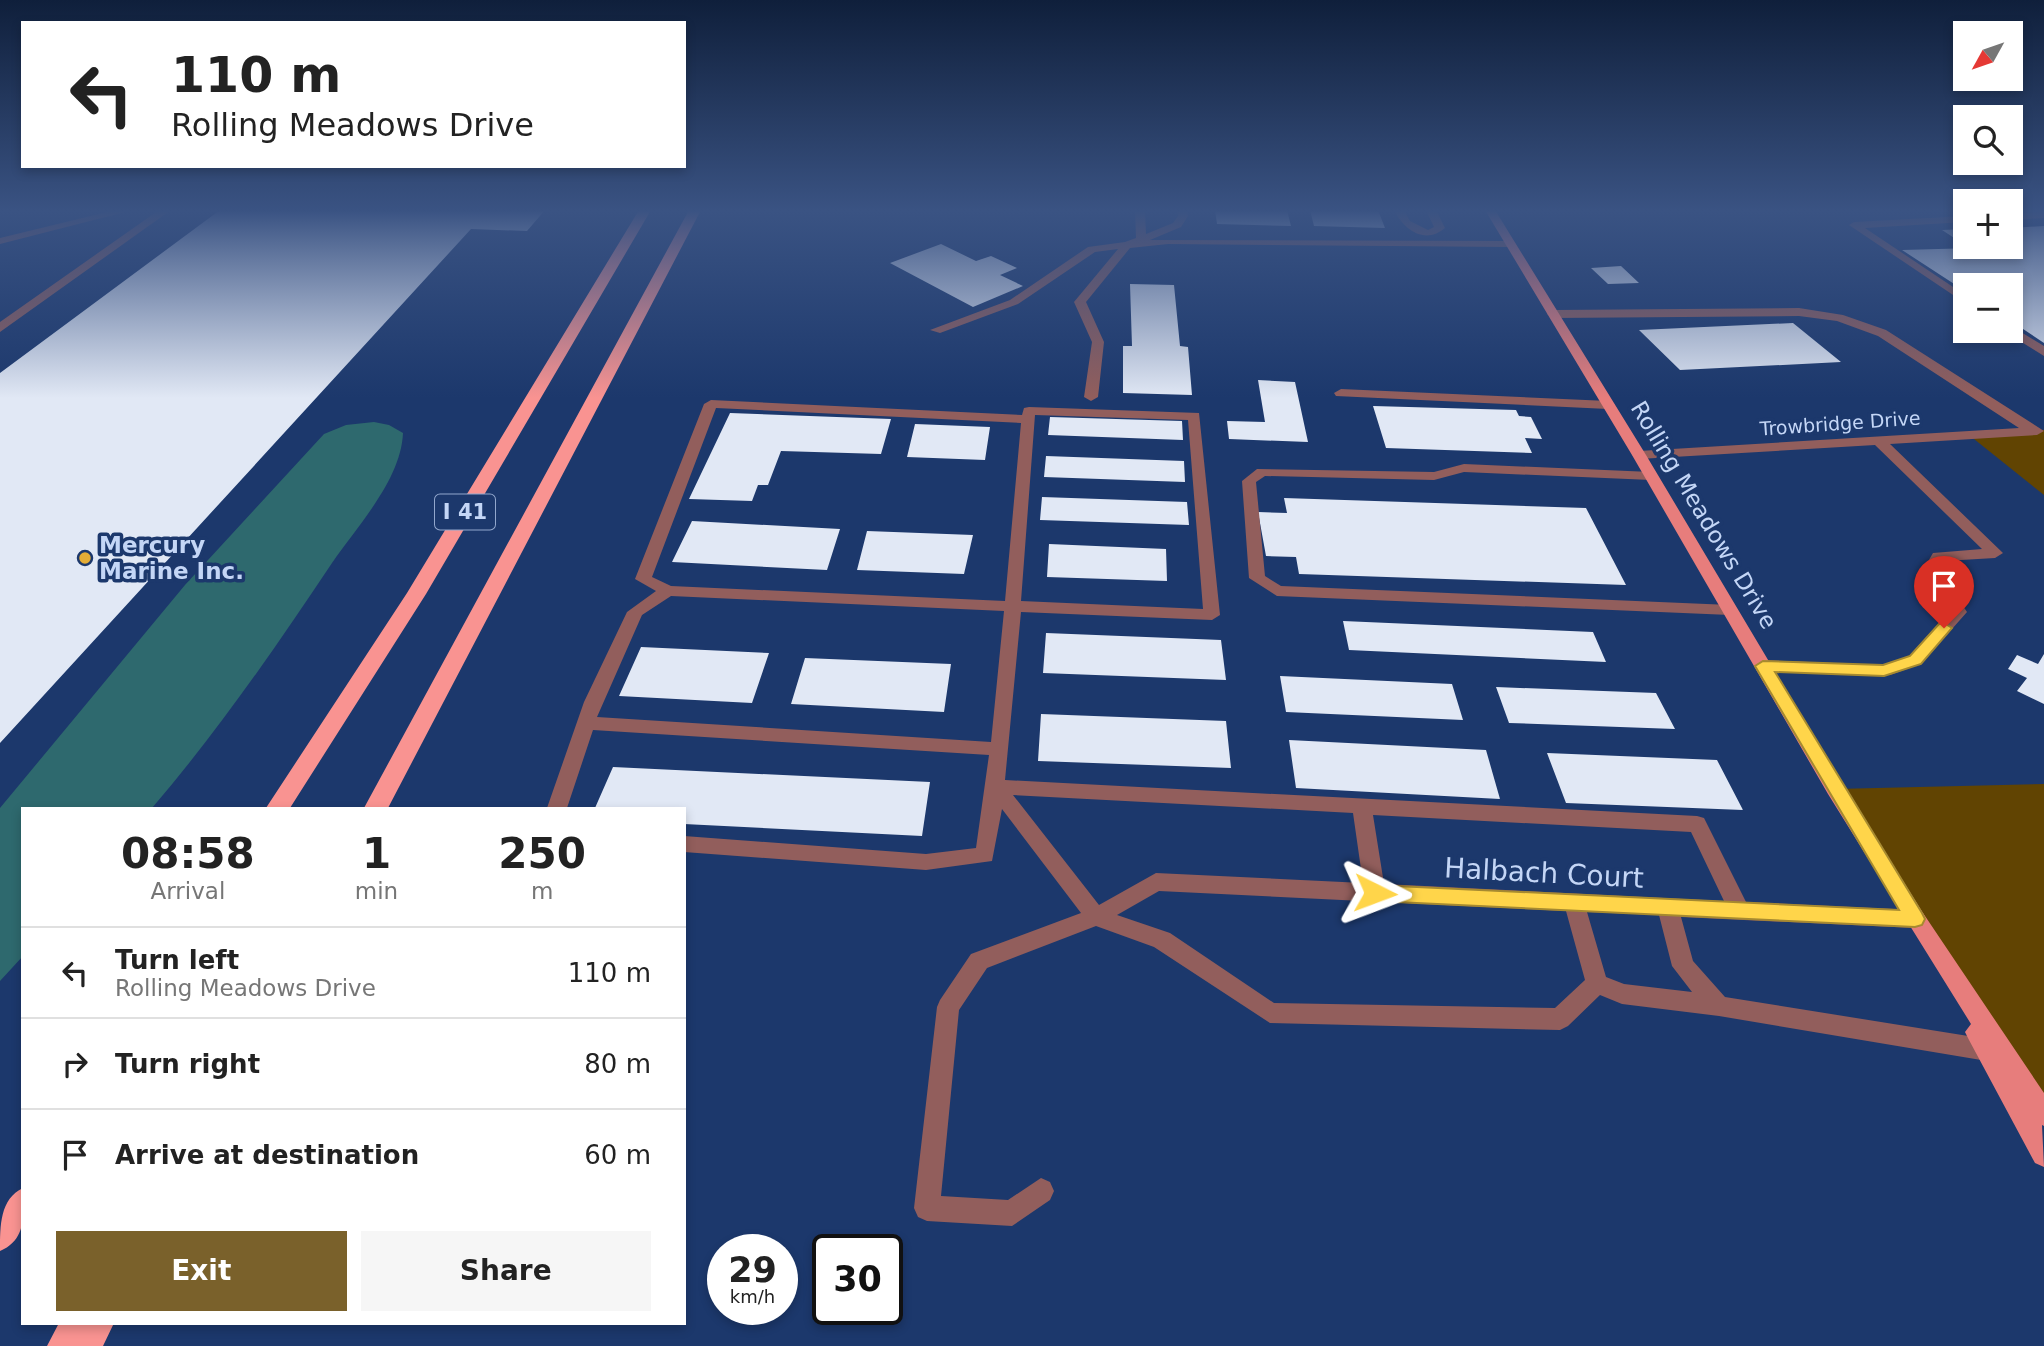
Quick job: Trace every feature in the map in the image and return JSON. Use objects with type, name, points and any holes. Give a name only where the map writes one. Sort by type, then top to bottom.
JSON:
[{"type":"highway","name":"I 41","points":[[279,807],[416,594],[608,273]]},
{"type":"highway","name":"I 41","points":[[377,807],[661,273]]},
{"type":"highway","points":[[0,1235],[21,1206]]},
{"type":"highway","points":[[64,1346],[77,1325]]},
{"type":"highway","points":[[85,1346],[96,1325]]},
{"type":"main road","name":"Rolling Meadows Drive","points":[[1528,273],[1915,919],[2044,1154]]},
{"type":"main road","name":"Rolling Meadows Drive","points":[[1915,919],[2044,1114]]},
{"type":"street","points":[[0,328],[78,273]]},
{"type":"street","points":[[936,330],[1014,302],[1057,273]]},
{"type":"street","points":[[1091,397],[1098,342],[1080,302],[1104,273]]},
{"type":"street","points":[[1925,273],[1953,292]]},
{"type":"street","points":[[1553,314],[1799,312],[1839,318],[1882,333],[2038,430]]},
{"type":"street","points":[[2023,338],[2044,352]]},
{"type":"street","points":[[1342,393],[1608,405]]},
{"type":"street","points":[[686,844],[926,862],[985,855],[996,787],[999,749],[1012,606],[1029,411],[1194,416],[1212,615],[1012,606],[668,591],[643,579],[711,404],[1028,419]]},
{"type":"street","name":"Trowbridge Drive","points":[[1639,455],[2038,430]]},
{"type":"street","points":[[1763,666],[1884,671],[1915,660],[1959,611],[1931,570],[1939,556],[1995,553],[1878,440]]},
{"type":"street","points":[[1651,475],[1464,468],[1434,476],[1262,472],[1249,481],[1257,578],[1277,591],[1730,610]]},
{"type":"street","points":[[557,807],[586,723],[635,612],[668,591]]},
{"type":"street","points":[[586,723],[999,749]]},
{"type":"street","points":[[996,787],[1697,824],[1739,910]]},
{"type":"street","points":[[996,787],[1096,917],[1162,940],[1270,1013],[1560,1018],[1597,983]]},
{"type":"street","points":[[1362,806],[1375,893]]},
{"type":"street","name":"Halbach Court","points":[[1041,1191],[1012,1213],[927,1208],[948,1007],[979,961],[1096,917],[1156,883],[1915,919]]},
{"type":"street","points":[[1574,903],[1597,983]]},
{"type":"street","points":[[1668,907],[1683,966],[1719,1006]]},
{"type":"street","points":[[1597,983],[1622,994],[1719,1006],[1987,1050]]},
{"type":"shaded area","points":[[374,422],[389,425],[403,433],[395,468],[387,485],[246,688],[153,807],[21,807],[21,958],[0,981],[0,808],[185,585],[324,434],[346,425]]},
{"type":"shaded area","points":[[2044,430],[2044,495],[1969,435]]},
{"type":"shaded area","points":[[2044,784],[2044,1114],[1835,789]]},
{"type":"building","name":"Mercury Marine Inc.","points":[[135,273],[431,273],[0,743],[0,373]]},
{"type":"building","points":[[909,273],[1005,273],[1000,275],[1023,286],[973,307]]},
{"type":"building","points":[[1596,273],[1628,273],[1639,283],[1608,284]]},
{"type":"building","points":[[1937,273],[2044,273],[2044,343],[2023,329],[2023,273],[1953,273],[1953,283]]},
{"type":"building","points":[[1130,284],[1174,285],[1180,346],[1188,347],[1192,395],[1123,393],[1123,346],[1132,346]]},
{"type":"building","points":[[1793,323],[1841,362],[1680,370],[1639,330]]},
{"type":"building","points":[[1258,380],[1295,382],[1308,442],[1229,439],[1227,421],[1265,422]]},
{"type":"building","points":[[1373,406],[1516,410],[1519,416],[1531,417],[1542,439],[1525,438],[1532,453],[1386,448]]},
{"type":"building","points":[[730,413],[891,419],[881,454],[781,451],[768,485],[758,485],[752,501],[689,499]]},
{"type":"building","points":[[1050,417],[1182,421],[1183,440],[1048,435]]},
{"type":"building","points":[[915,424],[990,427],[985,460],[907,457]]},
{"type":"building","points":[[1046,456],[1184,461],[1185,482],[1044,477]]},
{"type":"building","points":[[1042,497],[1187,502],[1189,525],[1040,520]]},
{"type":"building","points":[[1284,498],[1586,508],[1626,585],[1299,574],[1296,557],[1266,556],[1258,512],[1287,513]]},
{"type":"building","points":[[692,521],[840,529],[827,570],[672,562]]},
{"type":"building","points":[[867,531],[973,535],[964,574],[857,570]]},
{"type":"building","points":[[1049,544],[1166,549],[1167,581],[1047,577]]},
{"type":"building","points":[[1343,621],[1593,632],[1606,662],[1349,650]]},
{"type":"building","points":[[1046,633],[1221,640],[1226,680],[1043,673]]},
{"type":"building","points":[[641,647],[769,653],[752,703],[619,696]]},
{"type":"building","points":[[2044,654],[2044,704],[2017,691],[2027,678],[2008,669],[2017,655],[2038,664]]},
{"type":"building","points":[[805,658],[951,664],[944,712],[791,704]]},
{"type":"building","points":[[1280,676],[1452,684],[1463,720],[1286,712]]},
{"type":"building","points":[[1496,687],[1656,693],[1675,729],[1509,723]]},
{"type":"building","points":[[1041,714],[1226,721],[1231,768],[1038,761]]},
{"type":"building","points":[[1289,740],[1486,750],[1500,799],[1296,788]]},
{"type":"building","points":[[1547,753],[1717,760],[1743,810],[1566,803]]},
{"type":"building","points":[[613,767],[930,782],[922,836],[686,824],[686,807],[595,807]]},
{"type":"place","name":"Mercury Marine Inc.","points":[[85,558]]},
{"type":"route","points":[[1375,893],[1915,919],[1763,666],[1884,671],[1915,660],[1944,628]]}]
